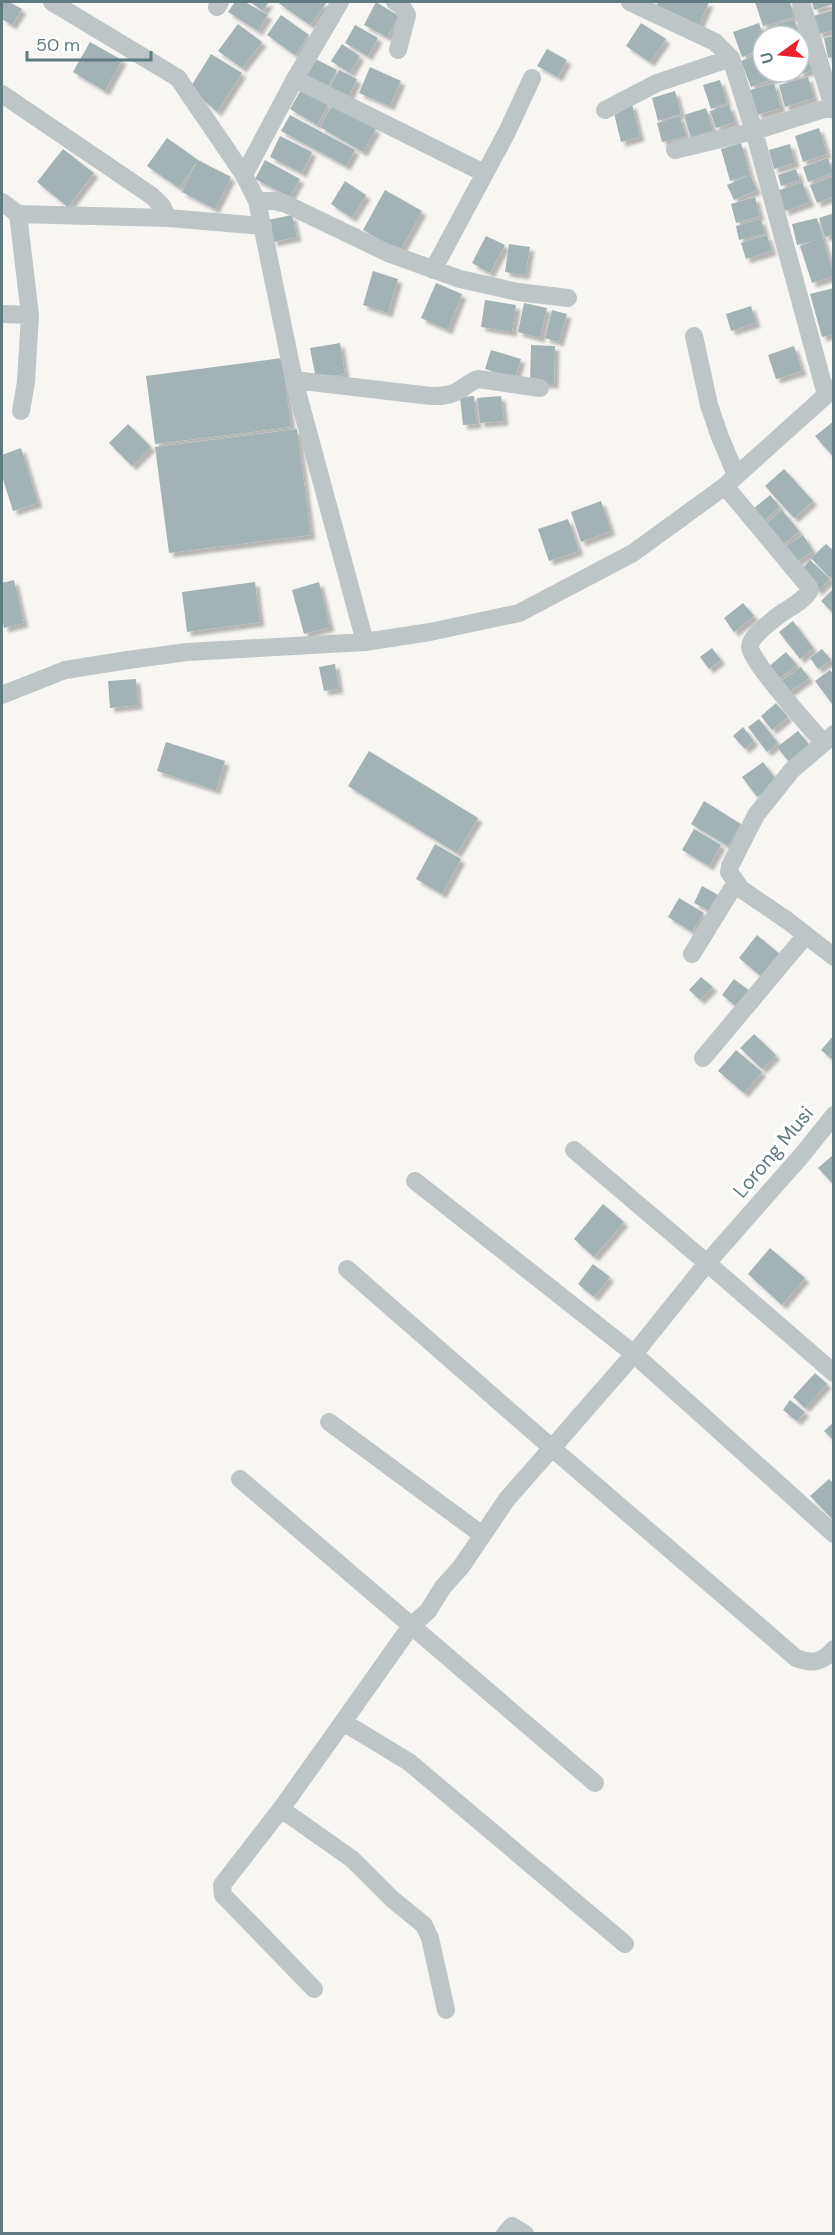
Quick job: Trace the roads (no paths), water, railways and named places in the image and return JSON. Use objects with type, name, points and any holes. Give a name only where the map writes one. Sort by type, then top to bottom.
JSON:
[{"type":"street","points":[[52,2],[178,78],[244,176],[258,201],[294,380],[365,642]]},
{"type":"street","points":[[244,176],[295,79],[340,2]]},
{"type":"street","points":[[395,2],[401,5],[407,15],[398,50]]},
{"type":"street","points":[[675,150],[753,131],[833,107],[801,2]]},
{"type":"street","points":[[2,695],[65,670],[175,653],[365,642],[430,632],[519,613],[633,554],[730,481],[830,392],[731,58],[724,48],[715,42],[642,4]]},
{"type":"street","points":[[605,110],[657,83],[731,58]]},
{"type":"street","points":[[433,270],[507,132],[532,78]]},
{"type":"street","points":[[295,79],[484,173]]},
{"type":"street","points":[[2,94],[152,196],[162,206],[168,218]]},
{"type":"street","points":[[258,201],[286,204],[311,214],[388,253],[433,270],[490,287],[568,298]]},
{"type":"street","points":[[2,202],[18,214],[168,218],[263,226]]},
{"type":"street","points":[[18,214],[30,315],[26,382],[21,411]]},
{"type":"street","points":[[2,314],[30,315]]},
{"type":"street","points":[[694,336],[709,405],[720,437],[730,481],[810,590],[807,596],[776,618],[753,640],[750,646],[752,653],[767,674],[829,738],[792,770],[756,815],[729,866],[730,876],[735,884],[834,957]]},
{"type":"street","points":[[294,380],[431,396],[458,392],[471,381],[478,379],[540,388]]},
{"type":"street","points":[[692,954],[735,884]]},
{"type":"street","points":[[702,1058],[806,935]]},
{"type":"street","name":"Lorong Musi","points":[[314,1989],[223,1895],[222,1885],[281,1809],[411,1626],[428,1611],[507,1498],[634,1354],[707,1263],[834,1115]]},
{"type":"street","points":[[574,1150],[834,1373]]},
{"type":"street","points":[[415,1181],[634,1354],[834,1534]]},
{"type":"street","points":[[347,1269],[796,1658],[810,1664],[826,1659],[834,1649]]},
{"type":"street","points":[[329,1422],[481,1534]]},
{"type":"street","points":[[240,1479],[595,1783]]},
{"type":"street","points":[[343,1722],[409,1762],[625,1944]]},
{"type":"street","points":[[281,1809],[352,1859],[392,1899],[424,1925],[430,1938],[446,2010]]},
{"type":"street","points":[[505,2234],[512,2226],[525,2234]]}]
